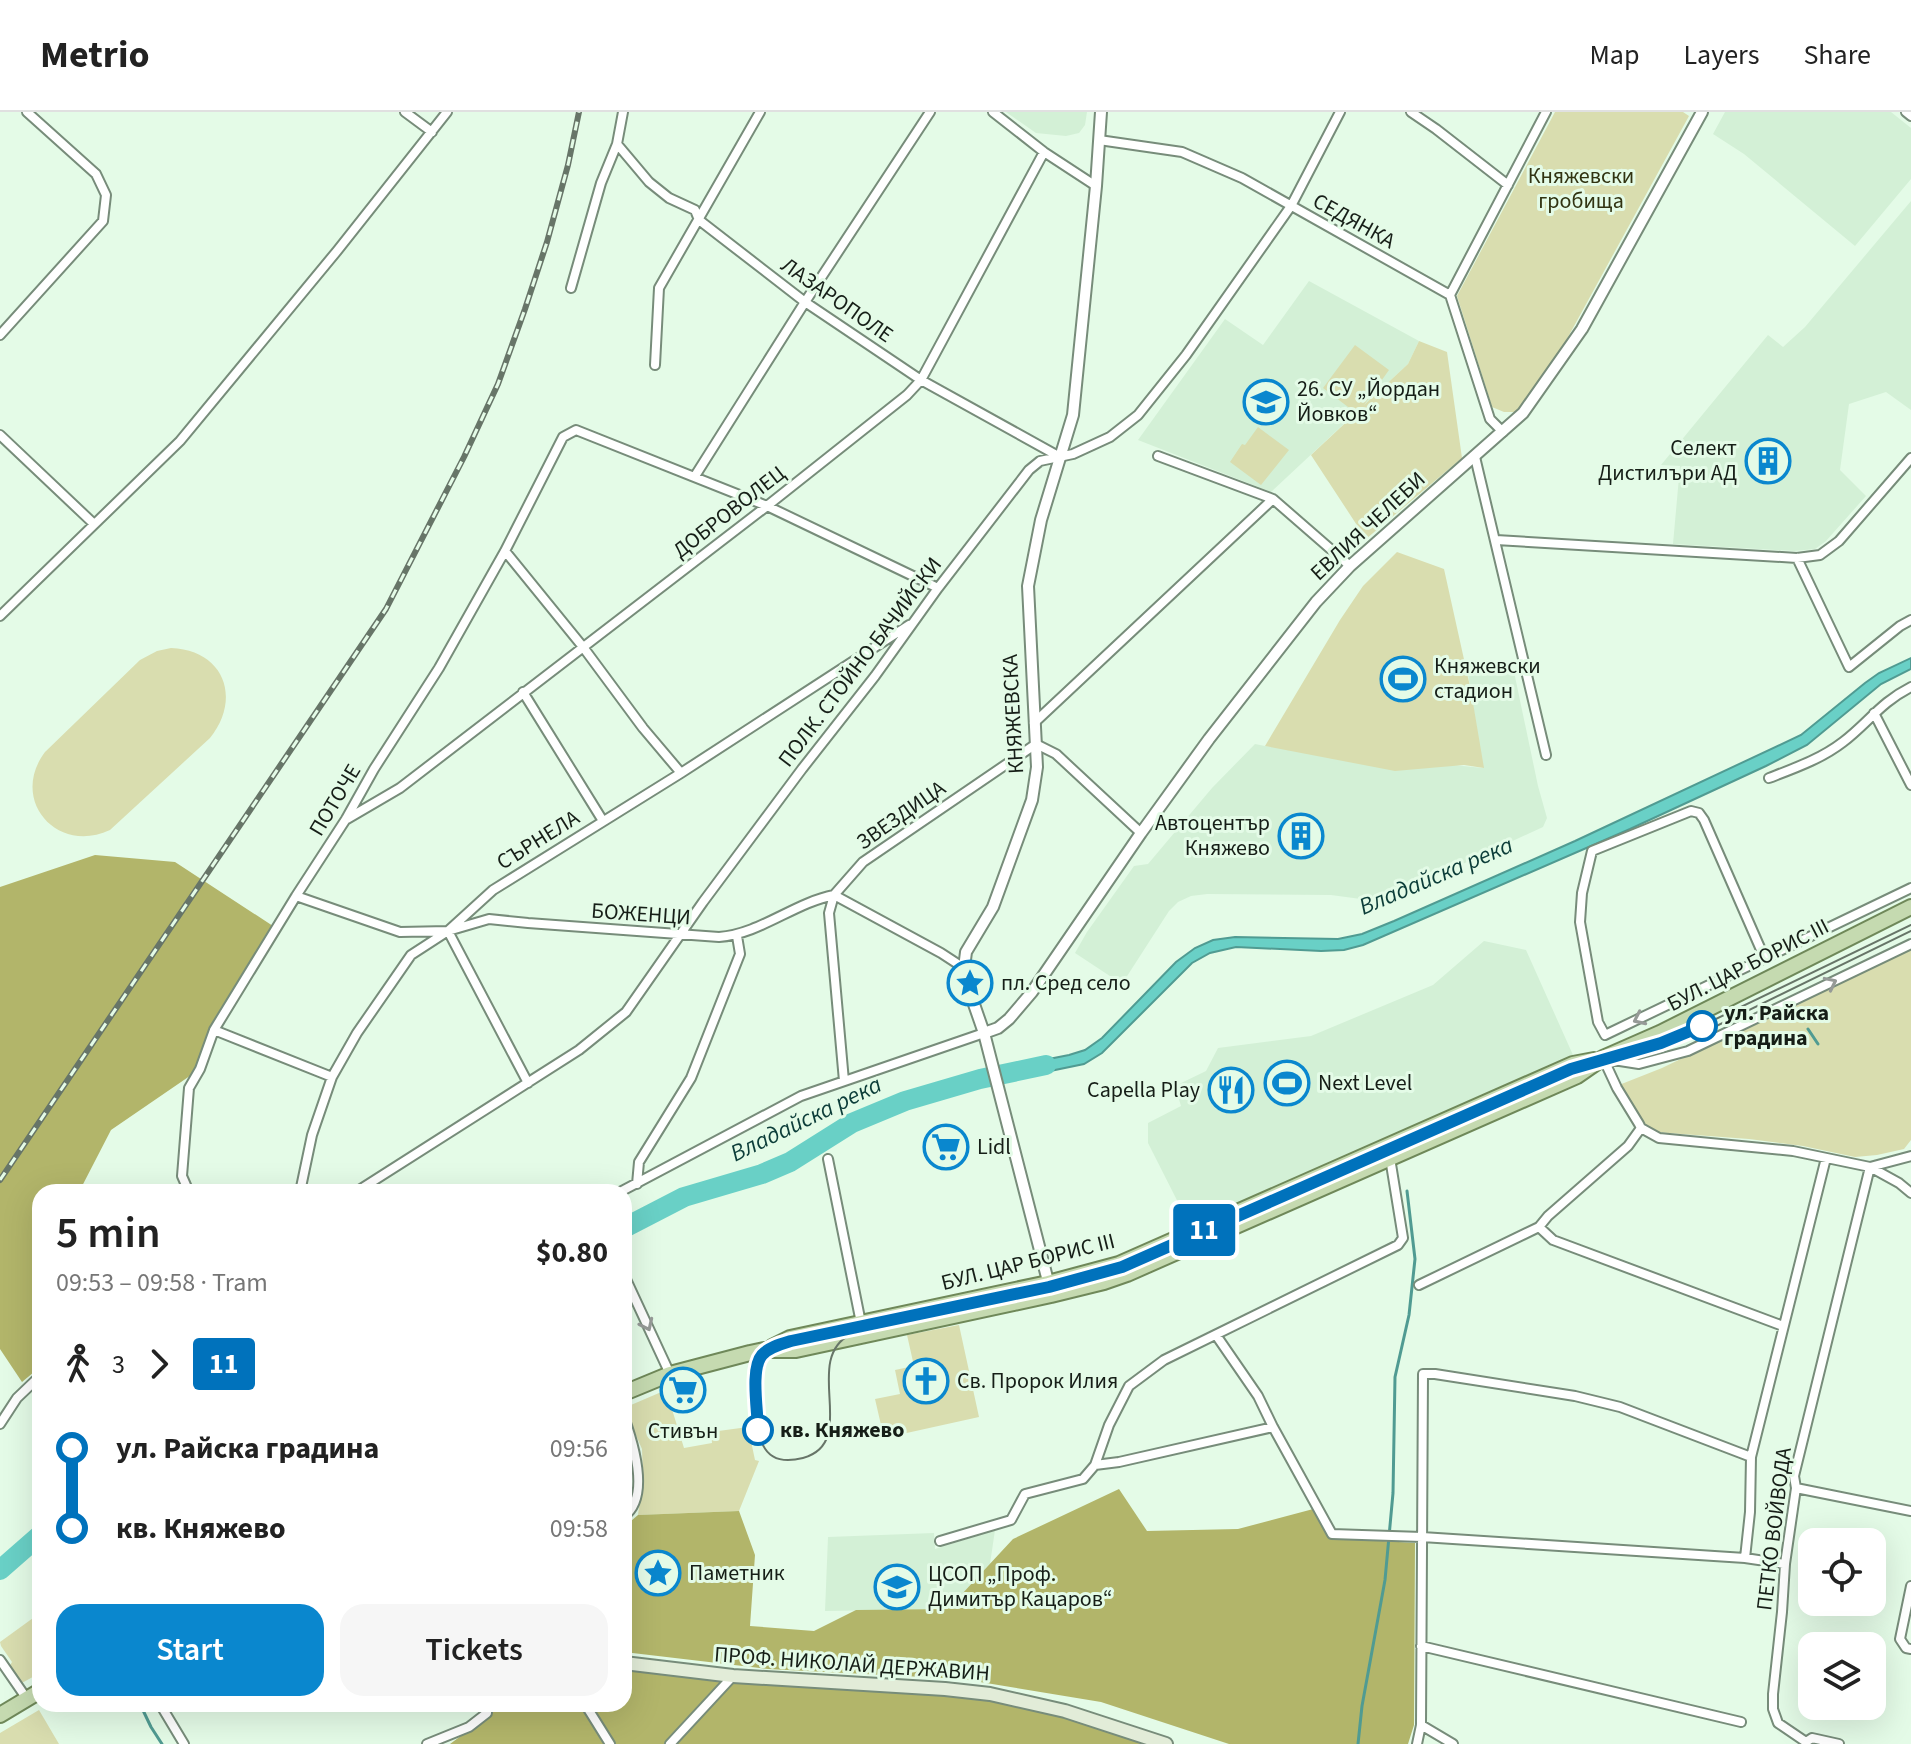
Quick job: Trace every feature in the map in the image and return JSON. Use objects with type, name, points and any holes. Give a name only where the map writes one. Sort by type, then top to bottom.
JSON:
[{"type":"main road","name":"БУЛ. ЦАР БОРИС III","points":[[632,1390],[670,1374],[764,1350],[796,1350],[862,1329],[1050,1289],[1104,1282],[1127,1274],[1577,1076],[1603,1058],[1660,1033],[1911,907]]},
{"type":"main road","name":"БУЛ. ЦАР БОРИС III","points":[[1050,1289],[1119,1264],[1573,1064],[1603,1058]]},
{"type":"main road","name":"ПРОФ. НИКОЛАЙ ДЕРЖАВИН","points":[[632,1664],[733,1676],[990,1694],[1065,1711],[1166,1744]]},
{"type":"main road","points":[[0,1715],[32,1696]]},
{"type":"street","points":[[0,335],[103,221],[106,195],[96,174],[27,112]]},
{"type":"street","points":[[405,112],[432,132]]},
{"type":"street","points":[[0,616],[180,441],[447,112]]},
{"type":"street","points":[[571,288],[601,183],[617,144],[623,112]]},
{"type":"street","points":[[655,365],[659,288],[760,112]]},
{"type":"street","points":[[930,112],[695,476],[767,506],[938,588]]},
{"type":"street","points":[[993,112],[1044,152],[1096,186]]},
{"type":"street","name":"КНЯЖЕВСКА","points":[[964,968],[966,952],[993,907],[1032,800],[1037,767],[1028,586],[1041,520],[1073,415],[1101,112]]},
{"type":"street","name":"ПОЛК. СТОЙНО БАЧИЙСКИ","points":[[369,1184],[579,1050],[626,1012],[802,769],[1029,470],[1040,461],[1073,454],[1110,437],[1138,415],[1186,355],[1291,206],[1340,112]]},
{"type":"street","points":[[1411,112],[1508,185]]},
{"type":"street","points":[[1503,432],[1490,419],[1450,295],[1546,112]]},
{"type":"street","name":"ЕВЛИЯ ЧЕЛЕБИ","points":[[984,1033],[998,1028],[1026,1000],[1209,739],[1316,602],[1350,566],[1523,413],[1582,329],[1702,112]]},
{"type":"street","points":[[1906,112],[1911,116]]},
{"type":"street","name":"СЕДЯНКА","points":[[1099,140],[1182,152],[1242,178],[1450,295]]},
{"type":"street","name":"ЛАЗАРОПОЛЕ","points":[[617,144],[649,182],[669,198],[695,210],[699,220],[805,302],[921,380],[1060,457]]},
{"type":"street","name":"ДОБРОВОЛЕЦ","points":[[346,819],[400,788],[907,395],[921,380],[1044,152]]},
{"type":"street","name":"ПОТОЧЕ","points":[[186,1184],[182,1176],[189,1088],[200,1069],[214,1030],[439,668],[505,551],[563,437],[576,430],[695,476]]},
{"type":"street","points":[[0,435],[94,524]]},
{"type":"street","points":[[1158,456],[1273,499],[1350,566]]},
{"type":"street","points":[[1475,457],[1546,755]]},
{"type":"street","points":[[1496,540],[1797,558],[1820,555],[1839,541],[1911,458]]},
{"type":"street","points":[[1034,723],[1273,499]]},
{"type":"street","points":[[505,551],[681,773]]},
{"type":"street","points":[[1797,558],[1849,667],[1911,620]]},
{"type":"street","name":"СЪРНЕЛА","points":[[302,1184],[312,1135],[332,1077],[357,1033],[411,955],[448,931],[493,890],[681,773],[913,622]]},
{"type":"street","points":[[1769,778],[1812,761],[1843,742],[1894,696],[1911,687]]},
{"type":"street","points":[[523,692],[603,821]]},
{"type":"street","points":[[1874,713],[1911,785]]},
{"type":"street","points":[[1036,744],[1056,754],[1141,833]]},
{"type":"street","name":"ЗВЕЗДИЦА","points":[[834,895],[863,862],[1036,744]]},
{"type":"street","points":[[1765,959],[1699,813],[1691,811],[1592,851],[1582,893],[1580,922],[1598,1022],[1605,1035],[1603,1058],[1623,1101],[1641,1128],[1659,1138],[1793,1151],[1870,1167],[1911,1193]]},
{"type":"street","name":"БУЛ. ЦАР БОРИС III","points":[[1605,1035],[1911,888]]},
{"type":"street","points":[[844,1081],[829,913],[834,895],[964,968],[984,1033],[1050,1289]]},
{"type":"street","name":"БОЖЕНЦИ","points":[[296,896],[400,932],[448,931],[489,919],[719,937],[737,936],[816,899],[834,895]]},
{"type":"street","points":[[448,931],[528,1083]]},
{"type":"street","points":[[637,1184],[639,1162],[691,1078],[740,954],[737,936]]},
{"type":"street","name":"БУЛ. ЦАР БОРИС III","points":[[1603,1058],[1639,1064],[1688,1051],[1911,944]]},
{"type":"street","points":[[214,1030],[332,1077]]},
{"type":"street","points":[[632,1186],[801,1096],[984,1033]]},
{"type":"street","points":[[1419,1285],[1539,1227],[1628,1146],[1641,1128]]},
{"type":"street","points":[[1870,1167],[1911,1156]]},
{"type":"street","points":[[940,1541],[1011,1520],[1025,1494],[1083,1479],[1095,1465],[1109,1425],[1129,1386],[1164,1360],[1398,1245],[1403,1238],[1390,1157]]},
{"type":"street","name":"ПЕТКО ВОЙВОДА","points":[[1745,1558],[1751,1457],[1826,1158]]},
{"type":"street","points":[[828,1159],[862,1329]]},
{"type":"street","name":"ПЕТКО ВОЙВОДА","points":[[1806,1743],[1778,1723],[1773,1709],[1785,1564],[1796,1488],[1794,1476],[1870,1167]]},
{"type":"street","points":[[1539,1227],[1553,1240],[1783,1326]]},
{"type":"street","points":[[632,1292],[670,1374]]},
{"type":"street","points":[[1216,1335],[1258,1396],[1332,1534],[1393,1535],[1745,1558],[1785,1564]]},
{"type":"street","points":[[1417,1744],[1421,1725],[1423,1374],[1575,1396],[1620,1407],[1751,1457]]},
{"type":"street","points":[[0,1424],[32,1382]]},
{"type":"street","points":[[1095,1465],[1273,1427]]},
{"type":"street","points":[[632,1443],[637,1459],[638,1487],[632,1510]]},
{"type":"street","points":[[1796,1488],[1911,1511]]},
{"type":"street","points":[[1911,1586],[1900,1639],[1906,1648],[1911,1649]]},
{"type":"street","points":[[1421,1646],[1741,1722]]},
{"type":"street","points":[[0,1660],[27,1699]]},
{"type":"street","points":[[670,1744],[733,1676]]},
{"type":"street","points":[[165,1712],[184,1744]]},
{"type":"street","points":[[427,1744],[469,1727],[487,1712]]},
{"type":"street","points":[[590,1712],[610,1744]]},
{"type":"street","points":[[1421,1725],[1453,1744]]},
{"type":"street","points":[[1806,1743],[1812,1738],[1839,1744]]},
{"type":"shaded area","points":[[1006,112],[1087,112],[1085,125],[1079,133],[1066,136],[1036,133]]},
{"type":"shaded area","points":[[1725,112],[1891,112],[1911,128],[1911,179],[1855,246],[1744,154],[1713,134]]},
{"type":"shaded area","points":[[1911,201],[1911,410],[1886,392],[1849,404],[1840,470],[1866,496],[1815,549],[1794,551],[1673,544],[1680,466],[1661,465],[1768,335],[1783,347],[1805,327]]},
{"type":"shaded area","name":"26. СУ „Йордан Йовков“","points":[[1309,281],[1419,341],[1408,364],[1271,492],[1138,440],[1225,319],[1263,345]]},
{"type":"shaded area","points":[[1513,667],[1547,818],[1543,827],[1402,892],[1361,899],[1331,895],[1191,896],[1169,911],[1122,984],[1075,953],[1134,866],[1148,864],[1212,788],[1255,744],[1483,768],[1468,674]]},
{"type":"shaded area","points":[[1484,941],[1526,950],[1573,1055],[1189,1224],[1148,1143],[1148,1123],[1181,1106],[1175,1086],[1206,1071],[1218,1048],[1311,1036],[1433,985]]},
{"type":"shaded area","name":"ЦСОП „Проф. Димитър Кацаров“","points":[[995,1530],[990,1564],[948,1609],[825,1611],[828,1537],[934,1533],[935,1549]]},
{"type":"green space","name":"Княжевски гробища","points":[[1555,112],[1683,112],[1689,116],[1562,348],[1516,412],[1504,412],[1492,407],[1457,296]]},
{"type":"green space","points":[[1419,341],[1447,352],[1462,458],[1366,539],[1311,455],[1356,413],[1323,388],[1355,345],[1389,370],[1364,405],[1408,364]]},
{"type":"green space","points":[[1258,427],[1289,450],[1261,485],[1230,462]]},
{"type":"green space","points":[[1397,552],[1444,569],[1471,691],[1484,768],[1464,765],[1395,771],[1265,746],[1363,586]]},
{"type":"green space","points":[[171,648],[204,657],[215,667],[226,692],[220,723],[210,738],[110,830],[91,836],[72,835],[57,829],[44,818],[36,804],[33,788],[35,770],[45,752],[140,660]]},
{"type":"green space","points":[[95,855],[175,862],[276,928],[214,1030],[200,1069],[111,1130],[83,1184],[32,1184],[32,1374],[22,1382],[0,1349],[0,887]]},
{"type":"green space","points":[[1911,948],[1911,1140],[1904,1149],[1855,1157],[1749,1139],[1655,1132],[1638,1118],[1619,1085],[1662,1068]]},
{"type":"green space","points":[[959,1325],[979,1417],[884,1438],[875,1399],[900,1394],[895,1370],[914,1366],[907,1335]]},
{"type":"green space","points":[[666,1390],[684,1448],[712,1443],[711,1432],[748,1427],[755,1460],[759,1461],[739,1511],[638,1515],[643,1476],[642,1449],[632,1426],[632,1405]]},
{"type":"green space","points":[[1119,1489],[1147,1531],[1238,1529],[1317,1508],[1334,1538],[1415,1543],[1414,1725],[1408,1744],[1229,1744],[1101,1702],[962,1679],[768,1669],[632,1653],[632,1520],[638,1515],[739,1511],[755,1555],[750,1626],[814,1631],[856,1610],[948,1609],[1013,1539]]},
{"type":"green space","points":[[32,1619],[32,1677],[20,1684],[9,1667],[12,1662],[0,1642]]},
{"type":"green space","points":[[632,1671],[973,1697],[1051,1711],[1168,1744],[450,1744],[489,1712],[632,1712]]},
{"type":"green space","points":[[40,1712],[59,1744],[0,1744],[0,1733]]},
{"type":"water","points":[[1911,658],[1911,669],[1881,684],[1807,745],[1766,766],[1363,945],[1321,951],[1236,947],[1210,953],[1192,963],[1102,1053],[1084,1064],[1021,1077],[1018,1065],[1085,1050],[1102,1038],[1176,962],[1195,948],[1213,940],[1235,937],[1338,939],[1362,934],[1575,841],[1801,735],[1879,673]]},
{"type":"waterway","points":[[1791,1002],[1802,1019]]},
{"type":"waterway","points":[[1808,1029],[1818,1044]]},
{"type":"waterway","name":"Владайска река","points":[[632,1224],[684,1197],[762,1174],[790,1162],[852,1123],[905,1101],[980,1079],[1046,1065]]},
{"type":"waterway","points":[[1358,1744],[1385,1580],[1393,1493],[1395,1377],[1409,1315],[1415,1259],[1407,1191]]},
{"type":"waterway","name":"Владайска река","points":[[0,1570],[32,1542]]},
{"type":"waterway","points":[[144,1712],[162,1744]]},
{"type":"tram line","points":[[1911,925],[1693,1030],[1661,1043],[1571,1069],[1122,1267],[1049,1287],[791,1341],[772,1348],[762,1356],[757,1369],[757,1416],[761,1441],[766,1451],[786,1460],[803,1458],[820,1449],[828,1436],[830,1419],[830,1362],[837,1346],[851,1334],[1041,1292],[1122,1270],[1572,1072],[1698,1035],[1911,931]]},
{"type":"tram line","name":"11","points":[[758,1430],[756,1365],[762,1355],[779,1345],[1049,1287],[1122,1267],[1571,1069],[1661,1043],[1702,1026]]},
{"type":"railway","points":[[0,1180],[386,609],[498,384],[547,242],[579,112]]},
{"type":"place","name":"26. СУ „Йордан Йовков“","points":[[1266,402]]},
{"type":"place","name":"Селект Дистилъри АД","points":[[1768,461]]},
{"type":"place","name":"Княжевски стадион","points":[[1403,679]]},
{"type":"place","name":"Автоцентър Княжево","points":[[1301,836]]},
{"type":"place","name":"пл. Сред село","points":[[970,983]]},
{"type":"place","name":"ул. Райска градина","points":[[1702,1026]]},
{"type":"place","name":"Next Level","points":[[1287,1083]]},
{"type":"place","name":"Capella Play","points":[[1231,1090]]},
{"type":"place","name":"Lidl","points":[[946,1147]]},
{"type":"place","name":"Св. Пророк Илия","points":[[926,1381]]},
{"type":"place","name":"Стивън","points":[[683,1390]]},
{"type":"place","name":"кв. Княжево","points":[[758,1430]]},
{"type":"place","name":"Паметник","points":[[658,1573]]},
{"type":"place","name":"ЦСОП „Проф. Димитър Кацаров“","points":[[897,1587]]}]
